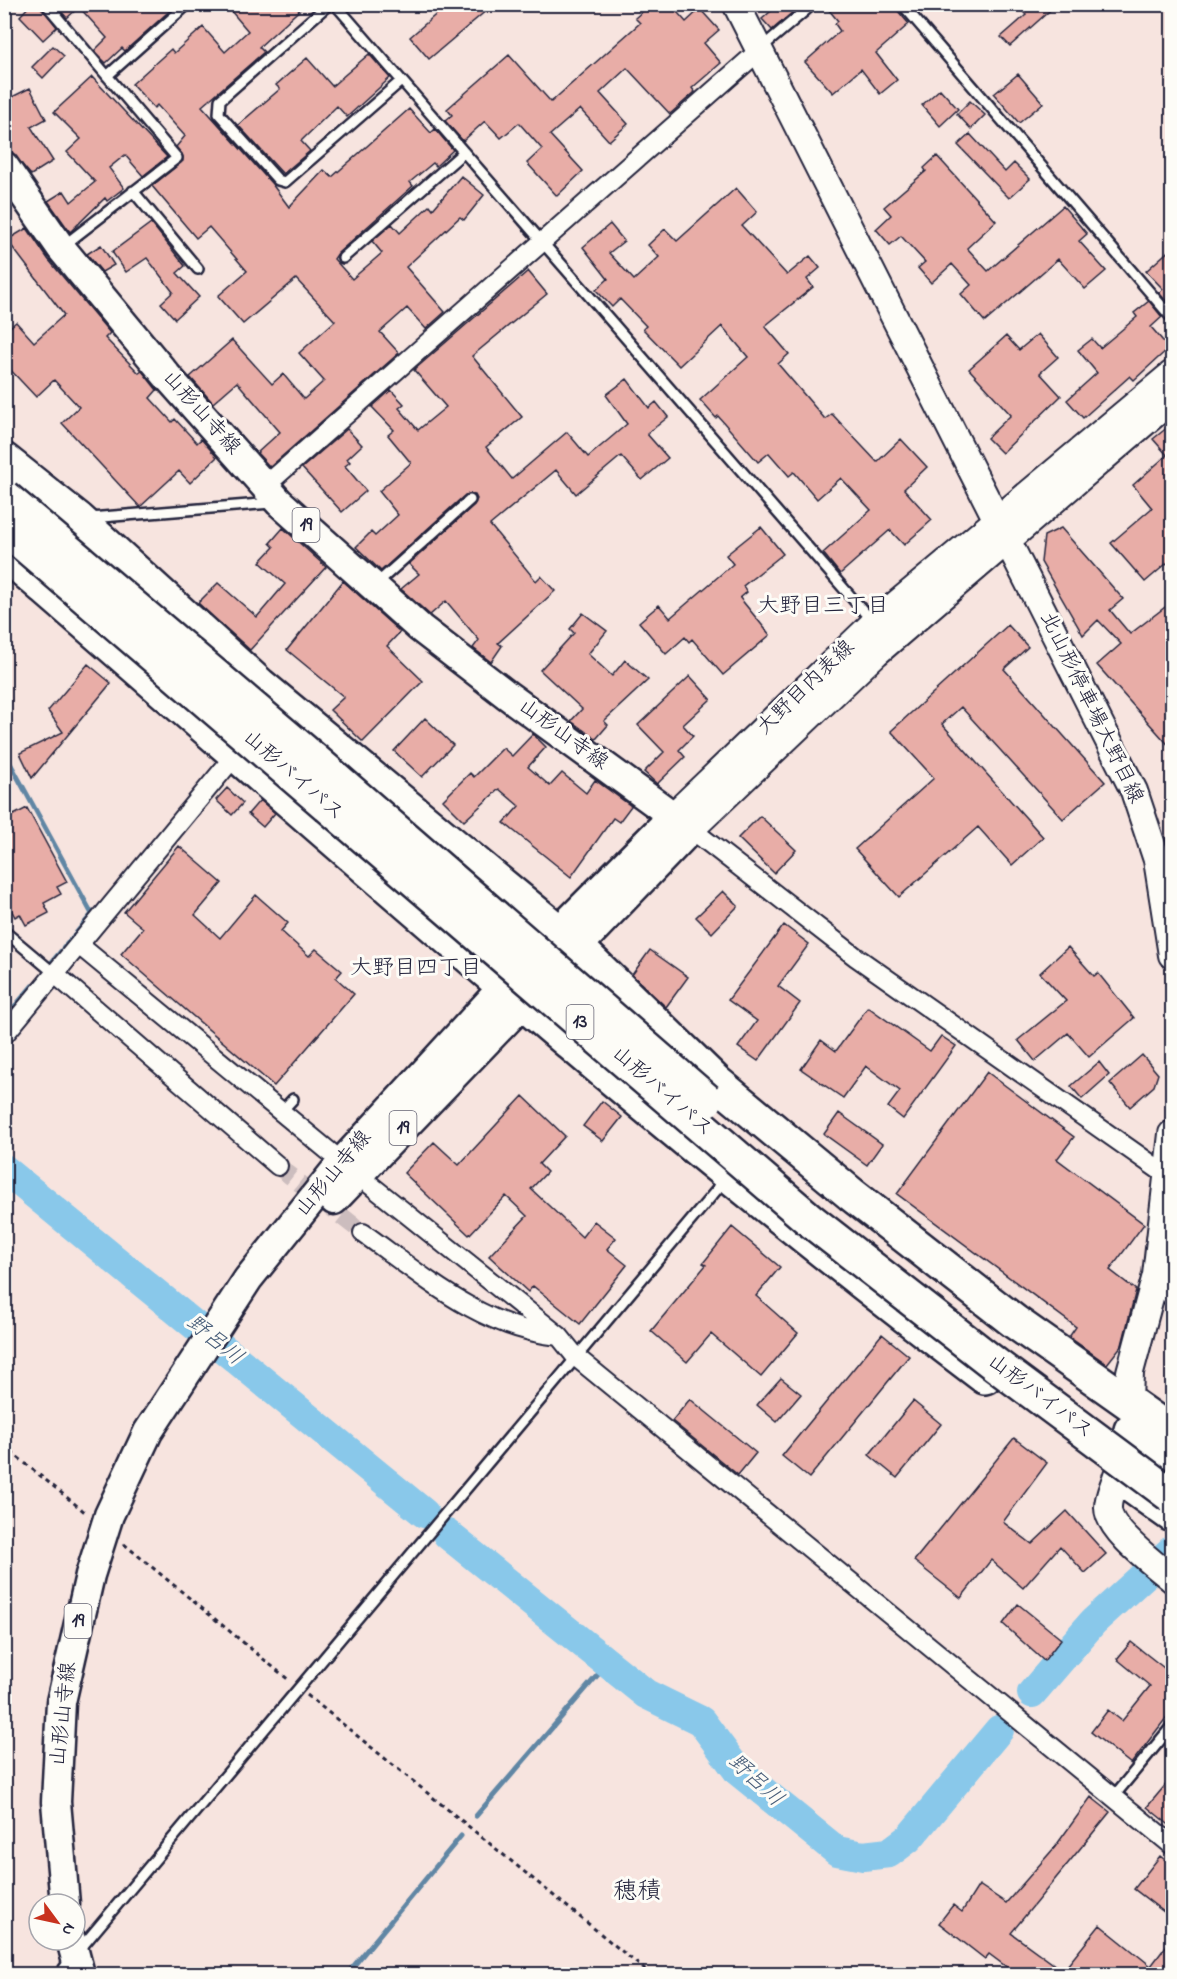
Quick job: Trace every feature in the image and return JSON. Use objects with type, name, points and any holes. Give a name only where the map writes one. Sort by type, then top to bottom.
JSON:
[{"type":"highway","points":[[4,460],[78,519],[260,685],[567,938],[724,1090],[851,1194],[1006,1315],[1173,1433]]},
{"type":"highway","name":"山形バイパス","points":[[4,497],[313,759],[724,1116],[884,1245],[1173,1459]]},
{"type":"highway","name":"山形バイパス","points":[[4,527],[810,1220],[996,1365],[1173,1496]]},
{"type":"highway","points":[[4,553],[237,753],[428,929],[512,995],[728,1177],[897,1310],[1173,1515]]},
{"type":"main road","name":"北山形停車場大野目線","points":[[736,4],[1134,791],[1156,860],[1173,955]]},
{"type":"main road","name":"山形山寺線","points":[[4,166],[61,248],[167,376],[272,494],[420,628],[507,695],[682,822],[512,995],[350,1168],[273,1246],[192,1362],[148,1432],[105,1529],[75,1634],[61,1702],[56,1802],[64,1892]]},
{"type":"main road","points":[[1003,529],[1173,374]]},
{"type":"main road","points":[[1003,529],[1173,399]]},
{"type":"main road","name":"大野目内表線","points":[[682,822],[873,623],[1003,529]]},
{"type":"main road","name":"大野目内表線","points":[[682,822],[876,653],[1003,529]]},
{"type":"main road","name":"山形山寺線","points":[[350,1168],[363,1133],[512,995]]},
{"type":"main road","points":[[1129,1402],[1130,1372],[1155,1275],[1173,1134]]},
{"type":"main road","points":[[1117,1475],[1107,1507],[1112,1522],[1137,1549],[1173,1579]]},
{"type":"street","points":[[272,494],[541,243],[759,50]]},
{"type":"street","points":[[4,1035],[237,753]]},
{"type":"street","points":[[682,822],[856,957],[1168,1176]]},
{"type":"street","points":[[79,945],[287,1105],[350,1168],[559,1336],[576,1356],[1173,1845]]},
{"type":"street","points":[[54,974],[278,1166]]},
{"type":"street","points":[[363,1233],[470,1309],[531,1334],[559,1336]]},
{"type":"street","points":[[1155,1275],[1173,1297]]},
{"type":"lane","points":[[46,4],[177,158],[61,248]]},
{"type":"lane","points":[[107,76],[188,4]]},
{"type":"lane","points":[[329,4],[220,100],[219,114],[278,180],[285,182],[402,81]]},
{"type":"lane","points":[[334,4],[873,623]]},
{"type":"lane","points":[[759,50],[813,4]]},
{"type":"lane","points":[[902,4],[1173,318]]},
{"type":"lane","points":[[344,258],[464,152]]},
{"type":"lane","points":[[133,192],[198,269]]},
{"type":"lane","points":[[78,519],[272,494]]},
{"type":"lane","points":[[375,585],[470,500]]},
{"type":"lane","points":[[4,932],[54,974]]},
{"type":"lane","points":[[71,1961],[728,1177]]},
{"type":"lane","points":[[1114,1796],[1173,1726]]},
{"type":"path","points":[[4,1446],[650,1974]]},
{"type":"building","points":[[31,4],[39,4],[57,27],[43,40],[20,16]]},
{"type":"building","points":[[55,4],[177,4],[125,51],[122,48],[106,63],[94,51],[107,38],[79,7],[67,18]]},
{"type":"building","points":[[225,4],[306,4],[259,47],[264,52],[202,106],[272,184],[289,207],[324,170],[332,177],[409,109],[431,133],[435,129],[453,150],[436,166],[433,163],[410,182],[413,186],[338,253],[334,259],[352,279],[382,253],[372,241],[392,224],[400,233],[430,205],[433,209],[461,176],[484,195],[464,220],[460,217],[406,267],[445,312],[426,329],[407,308],[380,332],[399,353],[270,467],[257,453],[280,432],[237,382],[213,403],[190,377],[232,340],[272,384],[283,374],[304,399],[324,381],[299,353],[335,321],[296,279],[243,324],[218,296],[247,271],[209,227],[196,238],[152,186],[183,161],[182,154],[176,147],[185,136],[157,105],[154,108],[132,84],[171,49],[174,53],[203,27],[225,52],[248,31]]},
{"type":"building","points":[[448,4],[494,4],[429,59],[410,37]]},
{"type":"building","points":[[651,4],[670,4],[686,22],[700,9],[719,30],[704,43],[721,63],[692,88],[695,92],[670,114],[627,68],[600,93],[628,124],[609,141],[580,109],[550,135],[583,171],[557,196],[527,163],[542,149],[519,123],[501,138],[485,121],[463,141],[445,121],[452,115],[447,109],[509,55],[551,102],[640,23],[635,18]]},
{"type":"building","points":[[779,4],[802,4],[772,30],[762,19]]},
{"type":"building","points":[[824,4],[892,4],[909,24],[876,53],[897,80],[880,94],[861,69],[833,93],[805,62],[840,31],[835,24],[838,21]]},
{"type":"building","points":[[1016,4],[1056,5],[1010,46],[1001,37],[1026,15]]},
{"type":"building","points":[[53,46],[64,56],[43,78],[32,67]]},
{"type":"building","points":[[369,54],[390,78],[347,117],[337,106],[301,141],[310,151],[283,174],[238,125],[280,89],[276,85],[307,58],[332,86]]},
{"type":"building","points":[[1018,74],[1043,103],[1019,123],[994,94]]},
{"type":"building","points":[[92,77],[167,157],[143,176],[125,155],[109,168],[124,188],[107,201],[105,198],[70,232],[48,201],[64,191],[71,202],[95,182],[67,152],[81,139],[54,112]]},
{"type":"building","points":[[30,88],[46,119],[31,127],[53,161],[31,175],[4,144],[4,101]]},
{"type":"building","points":[[940,89],[958,109],[940,126],[922,105]]},
{"type":"building","points":[[970,101],[985,115],[971,129],[957,114]]},
{"type":"building","points":[[970,134],[1005,172],[1014,163],[1030,179],[1009,198],[958,145]]},
{"type":"building","points":[[937,156],[996,221],[967,248],[988,271],[1063,206],[1087,234],[1079,241],[1106,271],[1085,289],[1058,259],[985,322],[961,294],[971,285],[952,264],[931,283],[918,268],[925,262],[901,236],[890,245],[876,229],[891,215],[884,207],[926,171],[924,168]]},
{"type":"building","points":[[736,188],[757,212],[742,226],[787,275],[810,256],[820,268],[807,279],[813,287],[765,326],[789,354],[778,364],[825,419],[832,414],[877,462],[901,439],[927,467],[904,489],[932,520],[904,545],[890,530],[840,574],[823,553],[871,510],[841,478],[817,499],[794,472],[789,476],[769,453],[758,462],[718,416],[716,418],[700,400],[748,357],[722,326],[679,366],[643,329],[646,326],[620,299],[612,307],[596,290],[608,279],[583,247],[610,224],[624,241],[609,253],[634,280],[659,257],[648,245],[665,229],[677,241]]},
{"type":"building","points":[[151,223],[185,266],[177,273],[199,297],[175,319],[161,303],[173,292],[147,258],[126,272],[112,252]]},
{"type":"building","points":[[27,228],[48,259],[110,333],[105,338],[139,373],[142,371],[157,390],[150,398],[172,422],[175,419],[197,443],[201,439],[217,457],[190,483],[179,471],[140,507],[62,423],[79,407],[54,380],[36,397],[4,363],[4,332],[16,322],[34,342],[64,315],[7,240]]},
{"type":"building","points":[[101,245],[114,265],[102,272],[87,254]]},
{"type":"building","points":[[1173,247],[1173,308],[1159,293],[1163,289],[1146,271]]},
{"type":"building","points":[[528,271],[547,294],[472,356],[522,417],[486,447],[512,479],[567,432],[588,457],[627,424],[606,395],[627,379],[649,408],[656,402],[668,417],[647,434],[668,458],[642,480],[621,456],[576,494],[556,470],[490,525],[536,581],[541,576],[555,591],[498,643],[502,646],[491,662],[473,648],[479,640],[446,601],[430,615],[401,589],[419,574],[409,564],[474,505],[477,499],[475,495],[465,495],[381,571],[356,547],[371,532],[375,536],[398,515],[379,491],[411,463],[388,435],[394,430],[372,407],[391,390],[404,404],[399,408],[418,430],[446,407],[414,370]]},
{"type":"building","points":[[1149,301],[1162,317],[1151,327],[1169,348],[1134,380],[1130,376],[1083,418],[1067,400],[1097,373],[1078,350],[1092,339],[1100,348],[1137,317],[1134,313]]},
{"type":"building","points":[[1038,334],[1058,357],[1040,373],[1061,396],[1002,453],[987,438],[1011,415],[969,369],[1006,336],[1019,350]]},
{"type":"building","points":[[1173,423],[1173,558],[1145,582],[1111,543],[1152,508],[1133,485],[1167,455],[1153,439]]},
{"type":"building","points":[[347,429],[362,445],[347,459],[350,462],[345,466],[366,491],[342,512],[302,468]]},
{"type":"building","points":[[761,527],[783,554],[743,586],[747,592],[740,598],[770,635],[723,675],[692,639],[689,642],[685,637],[666,654],[639,622],[659,605],[670,618],[733,564],[726,555]]},
{"type":"building","points":[[283,528],[326,567],[250,650],[198,603],[218,583],[257,617],[285,584],[260,562],[274,547],[270,543]]},
{"type":"building","points":[[1061,528],[1123,599],[1110,610],[1130,634],[1173,601],[1173,750],[1097,665],[1121,644],[1098,620],[1083,635],[1041,562],[1044,536]]},
{"type":"building","points":[[343,581],[400,632],[387,646],[423,681],[363,742],[330,710],[344,697],[287,650]]},
{"type":"building","points":[[583,613],[607,631],[588,654],[612,676],[625,660],[648,680],[604,721],[608,725],[596,739],[571,721],[582,709],[540,670],[574,633],[570,629]]},
{"type":"building","points":[[1008,625],[1028,647],[1004,669],[1105,782],[1063,819],[961,707],[942,724],[1043,837],[1012,865],[978,827],[899,897],[855,849],[934,778],[891,731]]},
{"type":"building","points":[[88,664],[111,683],[32,778],[20,753],[63,732],[48,711]]},
{"type":"building","points":[[690,676],[711,699],[683,725],[693,736],[679,750],[685,757],[657,784],[644,772],[664,752],[638,725]]},
{"type":"building","points":[[425,718],[453,745],[422,777],[394,751]]},
{"type":"building","points":[[533,734],[546,747],[528,767],[550,786],[562,773],[586,793],[595,780],[631,806],[619,822],[613,818],[571,877],[504,823],[519,806],[499,789],[464,821],[443,800],[470,773],[474,777],[503,748],[512,756]]},
{"type":"building","points":[[227,788],[243,803],[232,815],[216,800]]},
{"type":"building","points":[[260,800],[275,813],[263,827],[248,814]]},
{"type":"building","points":[[27,808],[67,882],[57,887],[61,894],[44,903],[49,913],[26,925],[20,914],[15,917],[4,896],[4,820]]},
{"type":"building","points":[[760,816],[796,850],[774,873],[738,838]]},
{"type":"building","points":[[179,846],[222,883],[195,915],[220,938],[256,895],[288,923],[281,931],[309,956],[316,949],[342,971],[336,978],[354,994],[274,1086],[121,954],[143,928],[124,912]]},
{"type":"building","points":[[723,891],[738,906],[712,933],[696,917]]},
{"type":"building","points":[[784,925],[809,944],[778,986],[800,1003],[758,1061],[738,1047],[757,1021],[728,1000]]},
{"type":"building","points":[[1068,947],[1094,976],[1098,973],[1134,1018],[1089,1057],[1068,1033],[1035,1061],[1018,1040],[1066,1001],[1040,973]]},
{"type":"building","points":[[650,950],[688,977],[666,1007],[632,975]]},
{"type":"building","points":[[868,1007],[930,1051],[941,1036],[956,1046],[903,1119],[888,1107],[900,1091],[866,1066],[843,1098],[801,1069],[821,1040],[836,1051]]},
{"type":"building","points":[[1142,1055],[1158,1074],[1154,1086],[1130,1107],[1110,1083]]},
{"type":"building","points":[[1099,1062],[1109,1075],[1082,1099],[1071,1086]]},
{"type":"building","points":[[987,1072],[1074,1137],[1057,1159],[1144,1224],[1110,1270],[1136,1290],[1122,1345],[1107,1364],[1069,1337],[1076,1327],[897,1194]]},
{"type":"building","points":[[523,1096],[565,1136],[539,1164],[547,1172],[531,1189],[582,1237],[594,1221],[616,1238],[607,1249],[627,1265],[580,1324],[533,1286],[528,1292],[489,1256],[527,1216],[506,1196],[469,1235],[404,1173],[434,1142],[459,1165]]},
{"type":"building","points":[[602,1101],[622,1117],[603,1141],[583,1126]]},
{"type":"building","points":[[839,1113],[882,1144],[867,1165],[824,1134]]},
{"type":"building","points":[[732,1227],[780,1267],[756,1296],[798,1333],[761,1377],[711,1334],[687,1362],[651,1331],[706,1265],[703,1263]]},
{"type":"building","points":[[882,1334],[909,1356],[809,1478],[782,1456]]},
{"type":"building","points":[[781,1378],[801,1394],[777,1422],[757,1405]]},
{"type":"building","points":[[690,1399],[756,1453],[738,1475],[672,1421]]},
{"type":"building","points":[[913,1401],[941,1424],[897,1478],[869,1455]]},
{"type":"building","points":[[1014,1438],[1047,1463],[1003,1522],[1032,1544],[1067,1511],[1106,1554],[1085,1573],[1060,1546],[1023,1588],[991,1560],[961,1598],[914,1561]]},
{"type":"building","points":[[1018,1604],[1061,1639],[1044,1661],[1003,1624]]},
{"type":"building","points":[[1131,1642],[1173,1675],[1173,1709],[1131,1764],[1091,1732],[1108,1710],[1122,1721],[1150,1686],[1117,1659]]},
{"type":"building","points":[[1173,1776],[1173,1828],[1147,1807]]},
{"type":"building","points":[[1091,1797],[1110,1812],[1011,1933],[1063,1971],[1100,1925],[1151,1966],[1173,1937],[1173,1974],[1016,1974],[989,1954],[985,1959],[939,1923],[953,1905],[962,1912],[979,1885],[1006,1903],[1055,1847]]},
{"type":"building","points":[[1160,1856],[1173,1866],[1173,1919],[1134,1889]]},
{"type":"waterway","points":[[4,752],[92,914],[51,963]]},
{"type":"waterway","points":[[4,1019],[32,986]]},
{"type":"waterway","name":"野呂川","points":[[4,1169],[424,1513]]},
{"type":"waterway","name":"野呂川","points":[[447,1534],[646,1694],[701,1721],[738,1771],[837,1851],[863,1856],[889,1853],[909,1838],[999,1730]]},
{"type":"waterway","name":"野呂川","points":[[1032,1693],[1093,1622],[1172,1550]]},
{"type":"waterway","points":[[476,1816],[608,1663]]},
{"type":"waterway","points":[[347,1974],[461,1836]]},
{"type":"tunnel","points":[[278,1166],[363,1233]]},
{"type":"district","name":"大野目三丁目","points":[[823,607]]},
{"type":"district","name":"大野目四丁目","points":[[416,969]]},
{"type":"district","name":"穂積","points":[[637,1892]]}]
